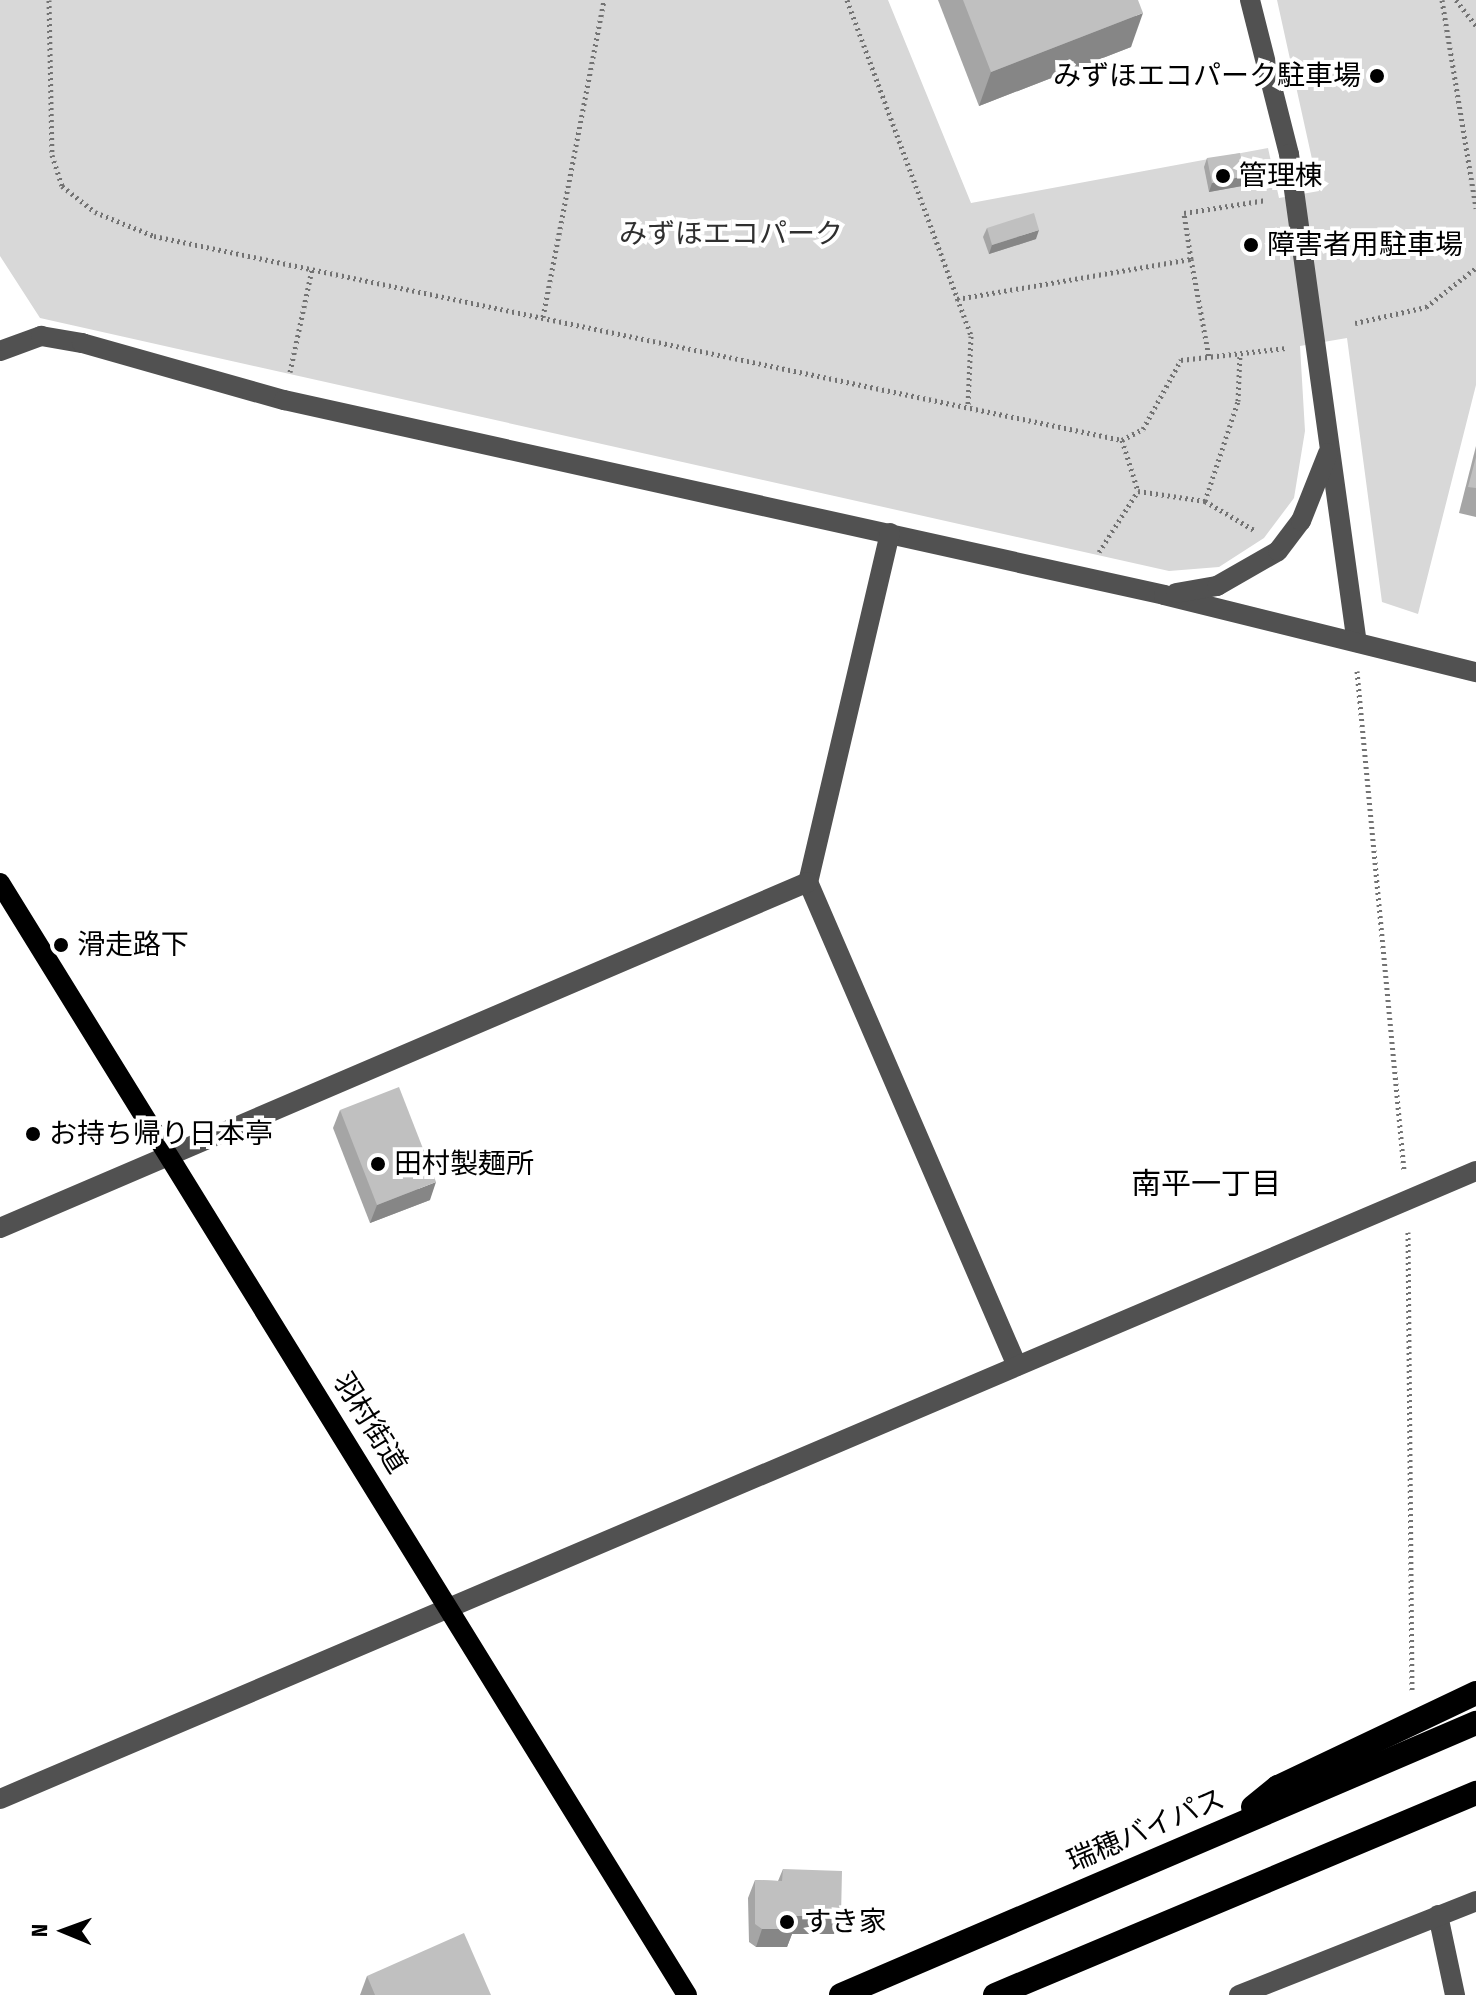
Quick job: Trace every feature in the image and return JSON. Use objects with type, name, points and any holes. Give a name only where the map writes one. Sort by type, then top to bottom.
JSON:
[{"type":"highway","points":[[1229,1826],[1278,1787],[1476,1693]]},
{"type":"highway","name":"瑞穂バイパス","points":[[841,1995],[1229,1826],[1476,1723]]},
{"type":"highway","points":[[995,1995],[1476,1793]]},
{"type":"main road","name":"羽村街道","points":[[0,883],[453,1610],[687,1995]]},
{"type":"street","points":[[1250,0],[1289,154],[1357,642]]},
{"type":"street","points":[[0,351],[41,336],[82,343],[284,400],[1164,595],[1476,672]]},
{"type":"street","points":[[1164,595],[1217,586],[1278,551],[1301,521],[1330,449]]},
{"type":"street","points":[[890,533],[808,882],[1017,1366]]},
{"type":"street","points":[[0,1228],[808,882]]},
{"type":"street","points":[[0,1799],[453,1610],[1476,1171]]},
{"type":"street","points":[[1239,1995],[1476,1901]]},
{"type":"street","points":[[1438,1915],[1455,1995]]},
{"type":"path","points":[[49,0],[52,155],[62,186],[95,212],[154,236],[968,405],[1122,440],[1143,429],[1181,360],[1300,346]]},
{"type":"path","points":[[543,317],[604,0]]},
{"type":"path","points":[[847,0],[971,336],[968,405]]},
{"type":"path","points":[[1442,0],[1476,208]]},
{"type":"path","points":[[1456,0],[1476,26]]},
{"type":"path","points":[[1209,357],[1184,213],[1279,198]]},
{"type":"path","points":[[957,299],[1191,259]]},
{"type":"path","points":[[1355,323],[1426,307],[1476,268]]},
{"type":"path","points":[[284,400],[312,269]]},
{"type":"path","points":[[1205,501],[1238,401],[1240,354]]},
{"type":"path","points":[[1098,556],[1138,491],[1122,440]]},
{"type":"path","points":[[1138,491],[1205,501],[1264,538]]},
{"type":"green space","name":"みずほエコパーク","points":[[0,0],[888,0],[971,203],[1268,148],[1279,198],[1319,191],[1277,0],[1476,0],[1476,385],[1418,614],[1382,602],[1347,338],[1300,346],[1305,431],[1294,498],[1264,538],[1219,567],[1169,571],[40,318],[0,256]]},
{"type":"building","points":[[963,0],[1138,0],[1143,13],[991,72]]},
{"type":"building","points":[[1240,153],[1245,176],[1212,183],[1207,158]]},
{"type":"building","points":[[1034,213],[1039,230],[992,245],[987,228]]},
{"type":"building","points":[[1476,457],[1476,488],[1468,487]]},
{"type":"building","points":[[399,1087],[436,1182],[377,1205],[340,1110]]},
{"type":"building","points":[[783,1869],[842,1871],[841,1916],[794,1916],[794,1929],[762,1929],[755,1924],[755,1880],[782,1881]]},
{"type":"building","points":[[464,1933],[491,1995],[375,1995],[367,1976]]},
{"type":"place","name":"みずほエコパーク駐車場","points":[[1377,76]]},
{"type":"place","name":"管理棟","points":[[1223,176]]},
{"type":"place","name":"障害者用駐車場","points":[[1251,245]]},
{"type":"place","name":"滑走路下","points":[[61,945]]},
{"type":"place","name":"お持ち帰り日本亭","points":[[33,1134]]},
{"type":"place","name":"田村製麺所","points":[[378,1164]]},
{"type":"place","name":"すき家","points":[[787,1922]]},
{"type":"district","name":"南平一丁目","points":[[1206,1184]]}]
